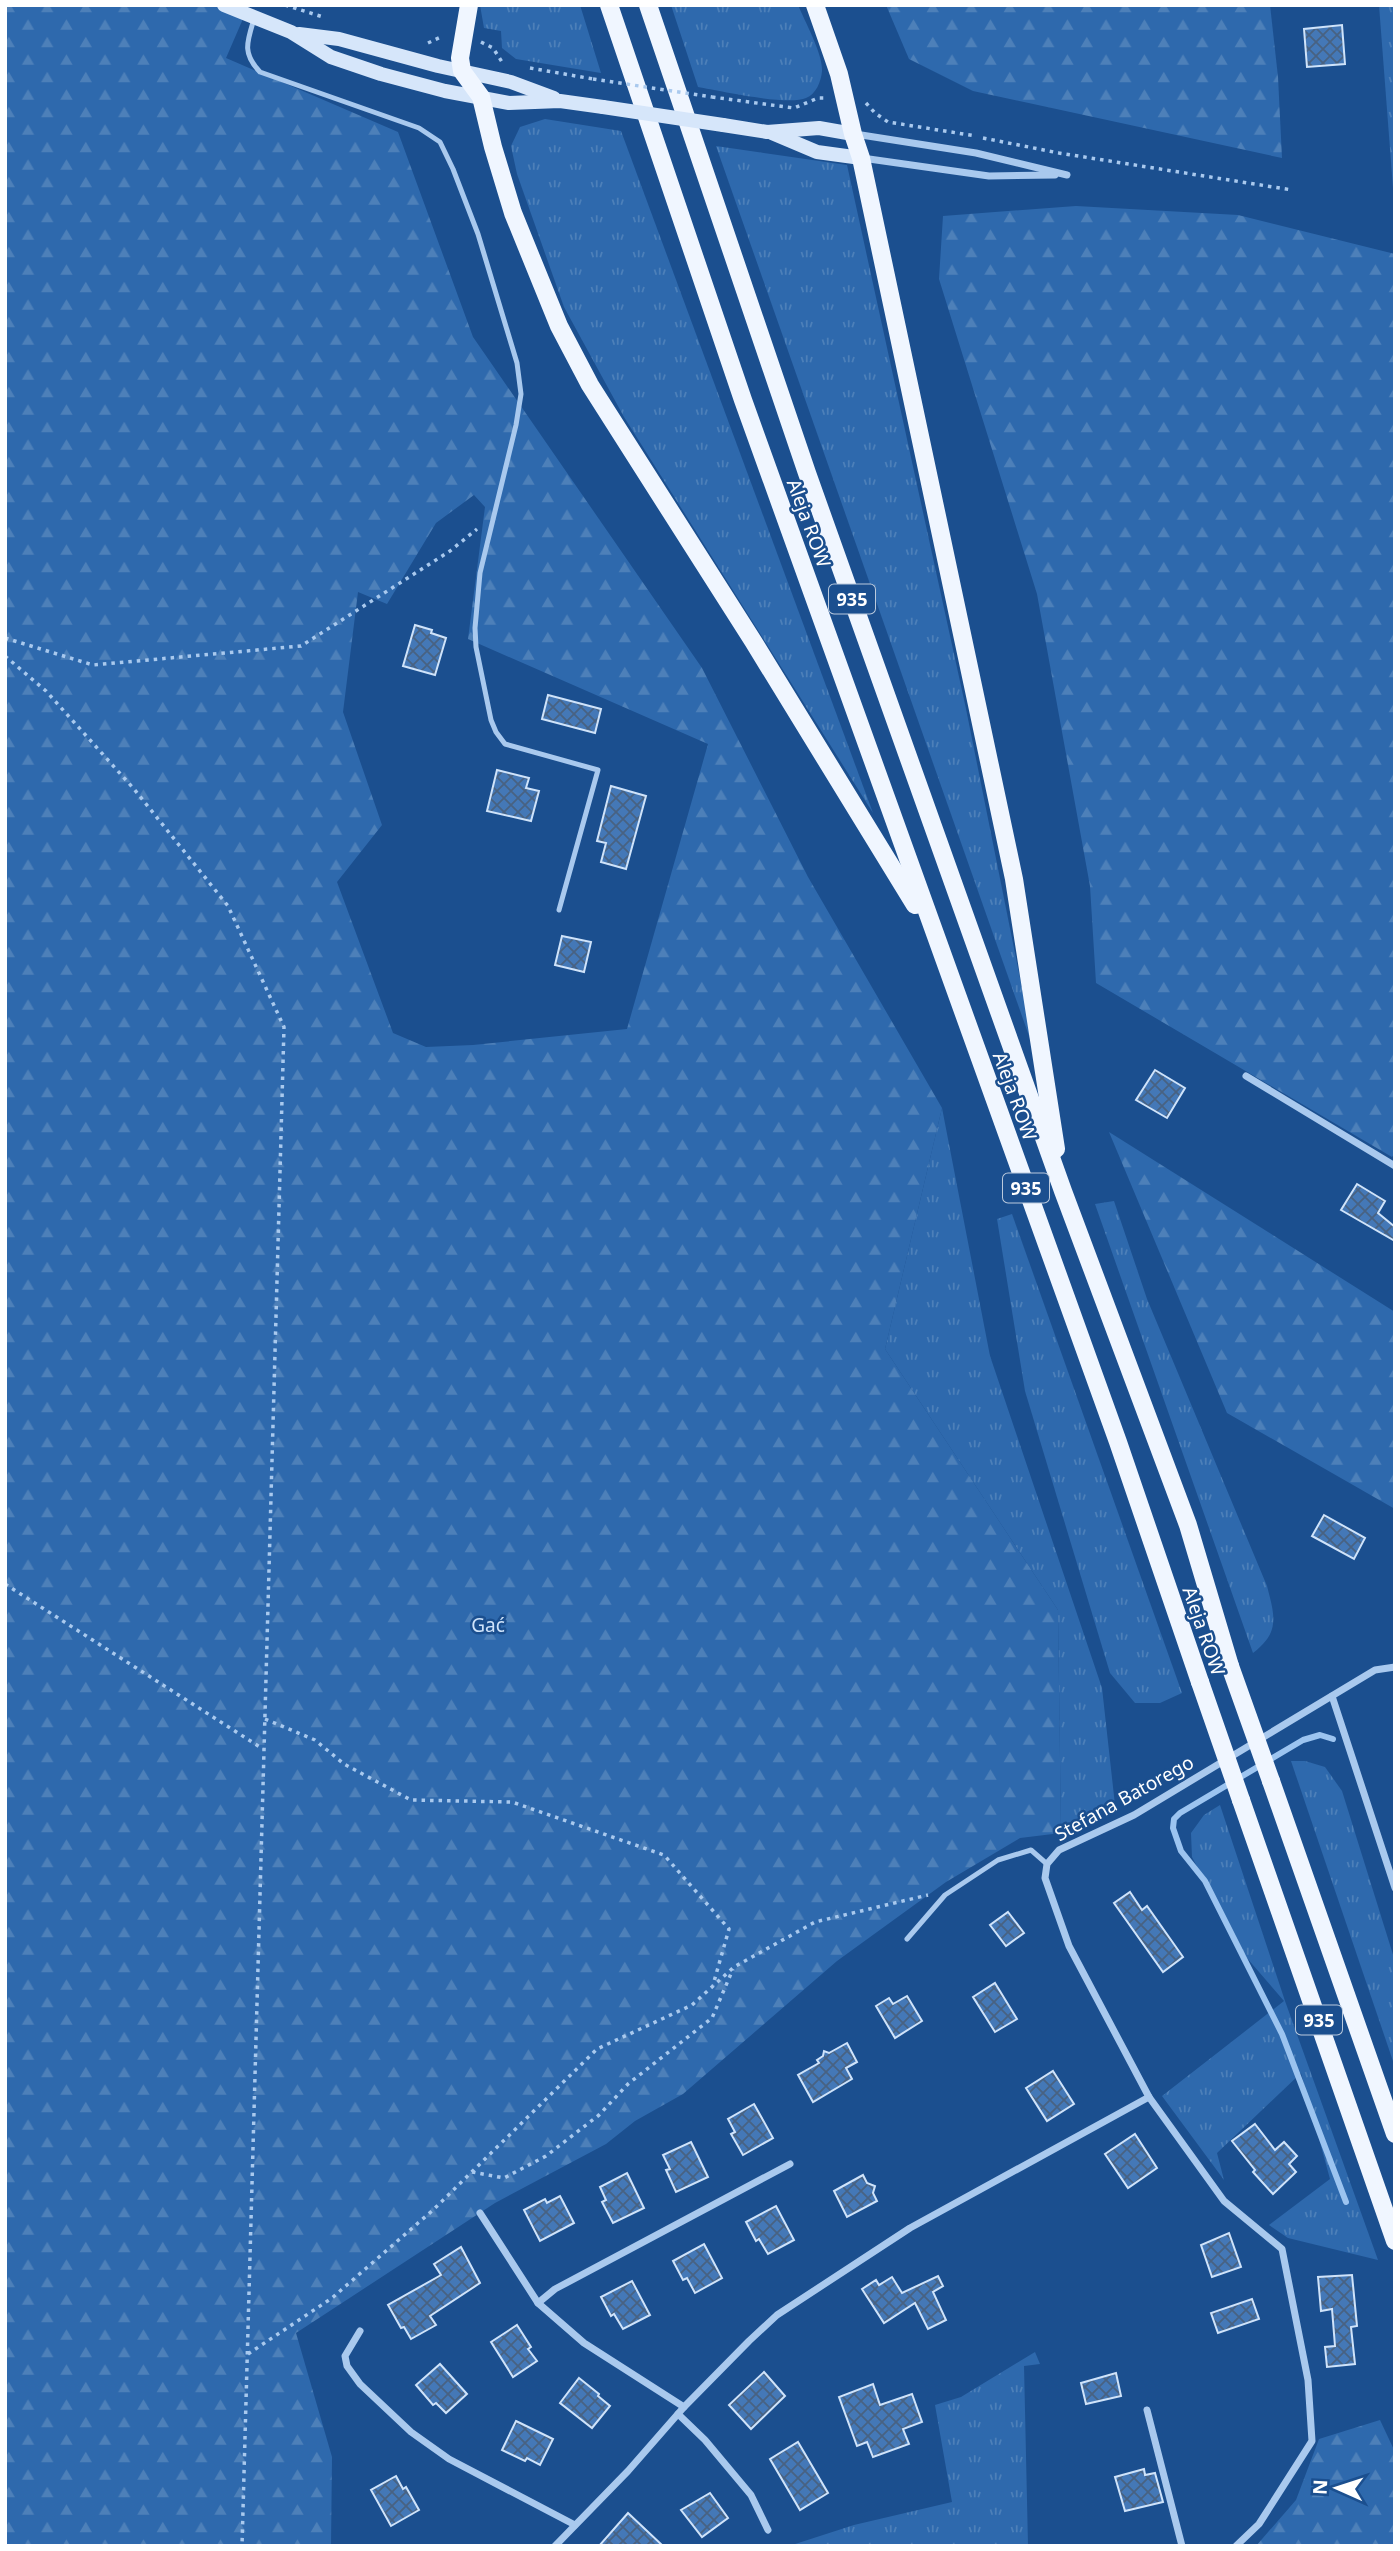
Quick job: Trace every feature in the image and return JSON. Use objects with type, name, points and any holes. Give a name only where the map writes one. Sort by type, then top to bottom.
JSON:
[{"type":"main road","points":[[469,5],[460,58],[462,71],[481,97],[513,213],[559,326],[590,385],[753,641],[933,934]]},
{"type":"main road","name":"Aleja ROW","points":[[609,5],[748,413],[933,934],[1118,1442],[1395,2241]]},
{"type":"main road","name":"Aleja ROW","points":[[648,5],[807,472],[1063,1191],[1188,1525],[1230,1666],[1395,2134]]},
{"type":"main road","points":[[816,5],[839,74],[861,158],[1014,879],[1063,1191]]},
{"type":"street","points":[[224,5],[291,32],[339,39],[511,82],[559,101]]},
{"type":"street","points":[[291,32],[331,57],[381,74],[445,91],[509,103],[559,101],[723,125],[767,132],[817,152],[989,176],[1067,175],[976,153],[819,128],[767,132]]},
{"type":"street","points":[[1246,1076],[1395,1166]]},
{"type":"street","name":"Stefana Batorego","points":[[1236,2546],[1259,2525],[1311,2441],[1308,2380],[1282,2249],[1224,2201],[1149,2096],[1069,1946],[1045,1878],[1046,1864],[1059,1850],[1134,1815],[1374,1670],[1395,1667]]},
{"type":"street","points":[[1332,1696],[1395,1888]]},
{"type":"street","points":[[555,2546],[684,2407],[777,2315],[842,2271],[977,2189],[1149,2096]]},
{"type":"street","points":[[538,2303],[555,2289],[790,2165]]},
{"type":"street","points":[[480,2213],[538,2303],[584,2343],[684,2407]]},
{"type":"street","points":[[360,2331],[345,2356],[347,2366],[360,2384],[411,2432],[449,2459],[575,2525]]},
{"type":"street","points":[[1147,2410],[1182,2546]]},
{"type":"street","points":[[678,2414],[705,2440],[751,2495],[768,2530]]},
{"type":"lane","points":[[254,19],[246,45],[251,63],[260,72],[419,128],[440,142],[478,234],[517,363],[521,394],[515,431],[480,573],[476,647],[496,732],[505,744],[598,770],[559,910]]},
{"type":"lane","points":[[907,1939],[945,1895],[998,1860],[1031,1850],[1046,1864]]},
{"type":"path","points":[[285,5],[326,19]]},
{"type":"path","points":[[417,44],[431,43],[444,35],[486,43],[506,65]]},
{"type":"path","points":[[527,68],[794,108],[818,98],[864,100],[887,122],[1292,190]]},
{"type":"path","points":[[5,638],[93,665],[301,646],[450,551],[494,515]]},
{"type":"path","points":[[5,656],[46,691],[134,789],[228,906],[284,1027],[242,2546]]},
{"type":"path","points":[[5,1584],[264,1749]]},
{"type":"path","points":[[264,1718],[315,1740],[344,1765],[411,1800],[512,1802],[664,1855],[729,1929],[712,1987]]},
{"type":"path","points":[[248,2354],[332,2298],[433,2210],[597,2049],[692,2005],[734,1967],[815,1922],[931,1894],[945,1895]]},
{"type":"path","points":[[472,2172],[504,2178],[546,2156],[599,2115],[628,2084],[712,2018],[734,1967]]},
{"type":"green space","name":"Gać","points":[[5,5],[249,5],[226,58],[398,132],[473,337],[702,668],[808,877],[942,1108],[885,1349],[1058,1610],[1061,1833],[1020,1838],[946,1882],[837,1961],[683,2094],[635,2121],[606,2144],[495,2203],[296,2333],[332,2457],[331,2546],[5,2546]],"holes":[[[474,495],[485,507],[468,639],[708,744],[627,1029],[473,1045],[426,1047],[393,1033],[337,882],[382,825],[343,712],[358,592],[387,604],[436,523]]]},
{"type":"green space","points":[[480,5],[580,5],[601,73],[516,59],[502,48],[501,31],[484,28]]},
{"type":"green space","points":[[671,5],[798,5],[822,64],[820,79],[813,94],[797,100],[785,100],[698,87]]},
{"type":"green space","points":[[886,5],[1270,5],[1278,77],[1282,158],[973,91],[909,59]]},
{"type":"green space","points":[[1379,5],[1395,5],[1395,214]]},
{"type":"green space","points":[[545,119],[621,131],[873,813],[624,417],[564,307],[517,174],[511,146],[520,127]]},
{"type":"green space","points":[[716,146],[847,165],[966,709],[1035,1053]]},
{"type":"green space","points":[[1076,206],[1238,215],[1395,254],[1395,1153],[1392,1157],[1096,983],[1090,886],[1037,594],[939,279],[943,216]]},
{"type":"green space","points":[[942,1108],[990,1356],[1102,1688],[1115,1805],[1061,1833],[1058,1610],[885,1349]]},
{"type":"green space","points":[[1109,1132],[1395,1312],[1395,1509],[1227,1413]]},
{"type":"green space","points":[[1114,1201],[1147,1299],[1267,1586],[1273,1623],[1268,1638],[1253,1653],[1095,1204]]},
{"type":"green space","points":[[1012,1214],[1182,1693],[1160,1703],[1135,1703],[1110,1673],[1025,1391],[997,1219]]},
{"type":"green space","points":[[1291,1761],[1305,1761],[1325,1767],[1342,1791],[1395,1961],[1395,2067]]},
{"type":"green space","points":[[1220,1805],[1285,2001],[1378,2260],[1288,2238],[1269,2225],[1330,2179],[1301,2073],[1217,2153],[1224,2180],[1162,2096],[1284,2001],[1240,1950],[1192,1857],[1191,1833],[1204,1815]]},
{"type":"green space","points":[[1035,2352],[1040,2364],[1024,2366],[1028,2546],[789,2546],[854,2525],[952,2502],[935,2405],[961,2397]]},
{"type":"green space","points":[[1380,2420],[1395,2452],[1395,2546],[1256,2546],[1296,2500],[1319,2439]]},
{"type":"building","points":[[1342,25],[1345,64],[1307,67],[1304,29]]},
{"type":"building","points":[[415,625],[446,638],[435,675],[403,666]]},
{"type":"building","points":[[548,695],[601,709],[595,733],[542,719]]},
{"type":"building","points":[[497,770],[529,778],[526,788],[539,791],[531,821],[487,811]]},
{"type":"building","points":[[611,786],[646,796],[626,869],[601,862],[606,843],[597,841]]},
{"type":"building","points":[[562,936],[591,942],[584,972],[555,965]]},
{"type":"building","points":[[1155,1070],[1185,1088],[1167,1118],[1136,1100]]},
{"type":"building","points":[[1357,1184],[1385,1201],[1378,1213],[1395,1227],[1395,1241],[1341,1210]]},
{"type":"building","points":[[1324,1515],[1365,1538],[1354,1559],[1312,1536]]},
{"type":"building","points":[[1130,1892],[1142,1910],[1147,1906],[1183,1957],[1163,1972],[1114,1903]]},
{"type":"building","points":[[1008,1912],[1024,1933],[1006,1946],[990,1925]]},
{"type":"building","points":[[995,1983],[1017,2019],[995,2032],[973,1997]]},
{"type":"building","points":[[907,1996],[922,2021],[895,2038],[876,2006],[889,1998],[893,2004]]},
{"type":"building","points":[[847,2043],[857,2062],[846,2068],[852,2079],[813,2102],[798,2075],[819,2063],[817,2060],[823,2056],[824,2051],[829,2053]]},
{"type":"building","points":[[1053,2071],[1074,2104],[1047,2121],[1026,2088]]},
{"type":"building","points":[[754,2104],[773,2138],[743,2155],[731,2134],[735,2132],[728,2119]]},
{"type":"building","points":[[1255,2124],[1275,2150],[1284,2142],[1297,2156],[1289,2164],[1296,2172],[1273,2194],[1253,2172],[1255,2170],[1232,2141]]},
{"type":"building","points":[[1135,2134],[1157,2168],[1128,2188],[1105,2154]]},
{"type":"building","points":[[691,2142],[708,2177],[676,2192],[666,2170],[670,2169],[663,2155]]},
{"type":"building","points":[[627,2173],[644,2208],[613,2223],[602,2202],[606,2200],[600,2187]]},
{"type":"building","points":[[863,2175],[867,2183],[875,2186],[873,2193],[877,2201],[847,2217],[834,2191]]},
{"type":"building","points":[[560,2196],[574,2223],[540,2241],[524,2210],[545,2199],[547,2203]]},
{"type":"building","points":[[776,2206],[794,2240],[768,2254],[759,2239],[756,2241],[746,2222]]},
{"type":"building","points":[[1229,2233],[1241,2267],[1212,2277],[1201,2245]]},
{"type":"building","points":[[704,2244],[722,2278],[695,2293],[687,2278],[683,2280],[673,2261]]},
{"type":"building","points":[[461,2247],[480,2283],[430,2316],[436,2325],[411,2339],[404,2327],[401,2328],[388,2305],[441,2275],[434,2264]]},
{"type":"building","points":[[1352,2275],[1357,2326],[1351,2327],[1355,2364],[1327,2367],[1325,2347],[1335,2346],[1332,2309],[1321,2311],[1318,2277]]},
{"type":"building","points":[[938,2276],[943,2286],[933,2292],[946,2320],[928,2329],[915,2303],[884,2323],[862,2289],[876,2280],[879,2285],[892,2277],[902,2293]]},
{"type":"building","points":[[632,2281],[650,2315],[623,2329],[614,2314],[611,2316],[601,2297]]},
{"type":"building","points":[[1252,2299],[1259,2319],[1218,2333],[1211,2313]]},
{"type":"building","points":[[517,2325],[537,2361],[513,2377],[491,2342]]},
{"type":"building","points":[[440,2364],[467,2394],[446,2413],[436,2403],[433,2405],[416,2385]]},
{"type":"building","points":[[764,2372],[785,2396],[751,2429],[729,2405]]},
{"type":"building","points":[[1116,2373],[1121,2396],[1086,2404],[1081,2383]]},
{"type":"building","points":[[579,2378],[610,2406],[592,2428],[560,2403]]},
{"type":"building","points":[[873,2384],[880,2405],[912,2394],[922,2422],[903,2429],[909,2444],[873,2457],[867,2442],[857,2446],[839,2397]]},
{"type":"building","points":[[516,2421],[553,2439],[540,2465],[502,2450]]},
{"type":"building","points":[[798,2442],[828,2493],[800,2510],[770,2459]]},
{"type":"building","points":[[1144,2469],[1145,2475],[1155,2473],[1163,2502],[1125,2511],[1115,2477]]},
{"type":"building","points":[[396,2476],[403,2489],[406,2487],[419,2510],[391,2526],[371,2490]]},
{"type":"building","points":[[710,2493],[728,2518],[702,2537],[681,2510]]},
{"type":"building","points":[[628,2513],[663,2546],[599,2546]]},
{"type":"waterway","points":[[1333,1739],[1320,1735],[1303,1740],[1180,1813],[1174,1819],[1173,1828],[1181,1851],[1205,1881],[1282,2034],[1346,2202]]}]
